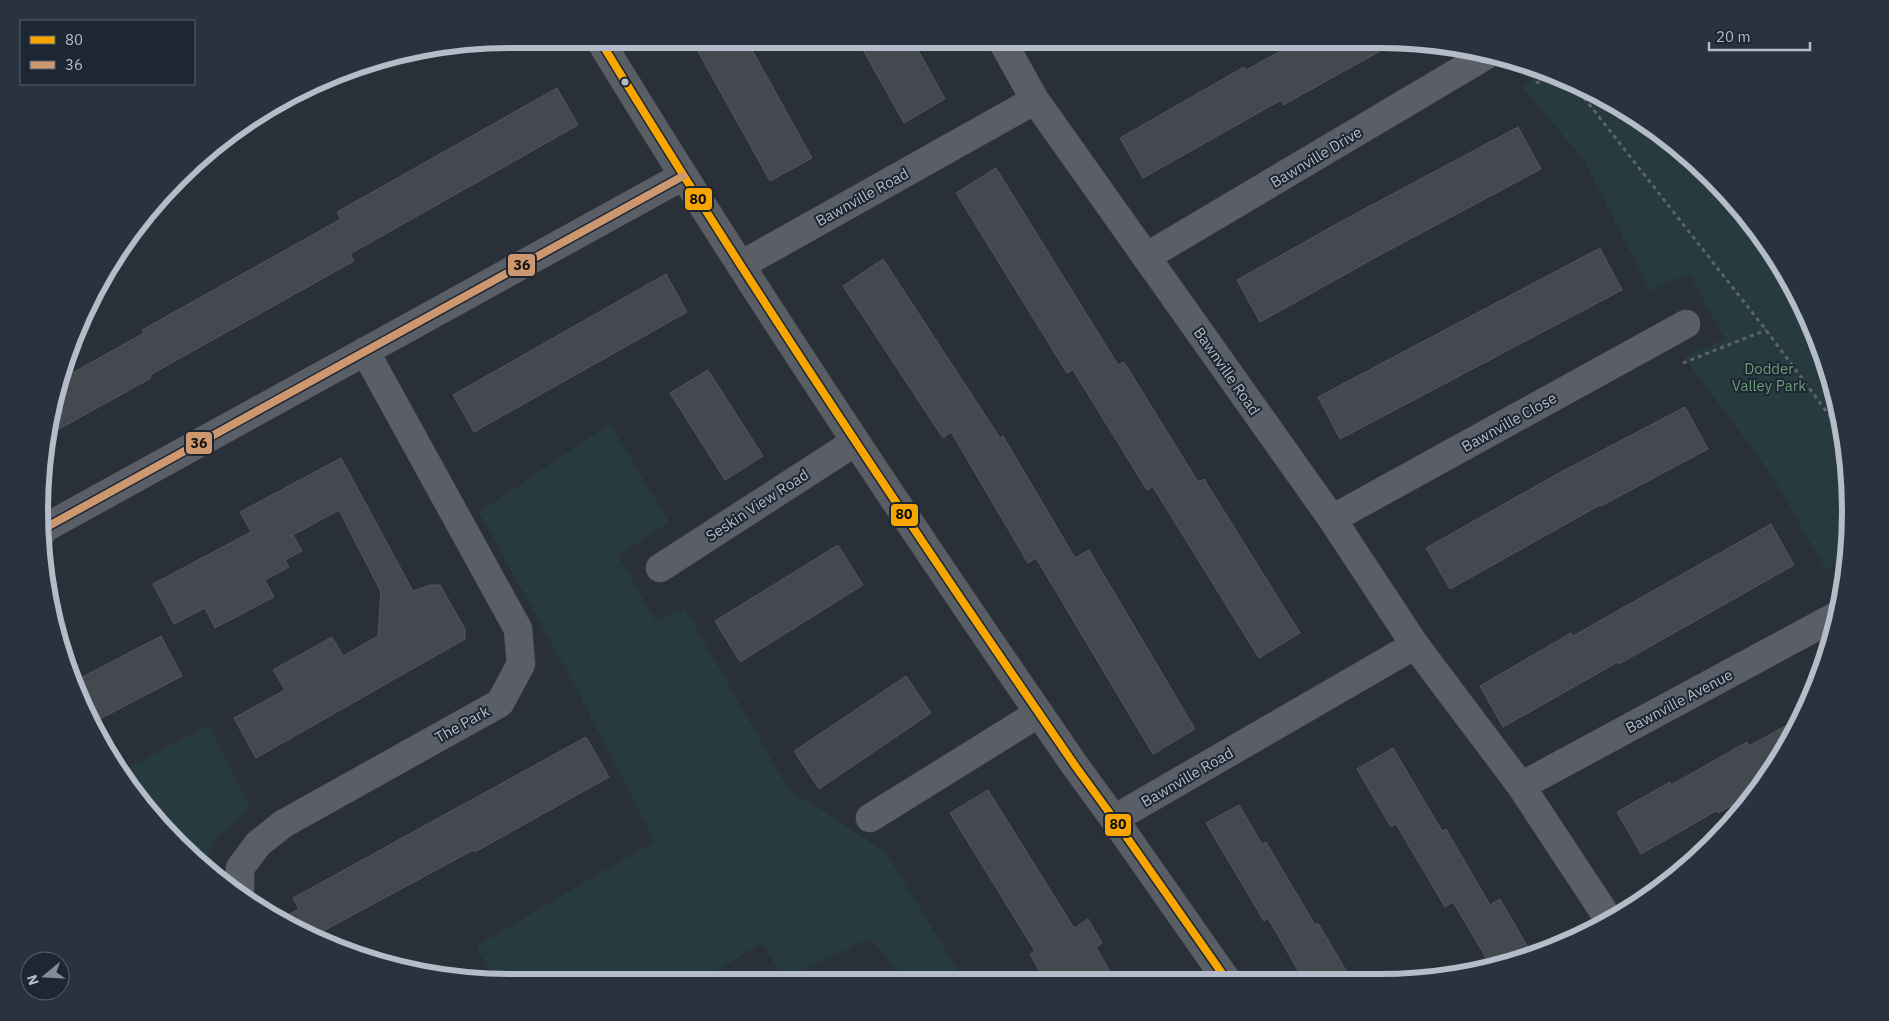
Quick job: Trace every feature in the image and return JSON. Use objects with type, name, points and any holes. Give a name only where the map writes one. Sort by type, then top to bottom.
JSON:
[{"type":"street","points":[[605,48],[683,176],[854,442],[1039,713],[1222,974]]},
{"type":"street","name":"Bawnville Road","points":[[1006,48],[1035,100],[1332,519],[1415,644],[1522,786],[1602,909]]},
{"type":"street","name":"Bawnville Drive","points":[[1146,257],[1480,59]]},
{"type":"street","name":"Bawnville Road","points":[[741,265],[1035,100]]},
{"type":"street","points":[[48,526],[683,176]]},
{"type":"street","name":"Bawnville Close","points":[[1332,519],[1686,324]]},
{"type":"street","name":"The Park","points":[[240,886],[240,868],[258,844],[283,824],[500,703],[521,664],[518,629],[365,351]]},
{"type":"street","name":"Seskin View Road","points":[[660,568],[854,442]]},
{"type":"street","name":"Bawnville Avenue","points":[[1522,786],[1828,620]]},
{"type":"street","name":"Bawnville Road","points":[[1114,819],[1415,644]]},
{"type":"street","points":[[870,818],[1039,713]]},
{"type":"path","points":[[1536,83],[1545,79]]},
{"type":"path","points":[[1581,94],[1766,330],[1833,420]]},
{"type":"path","points":[[1678,365],[1766,330]]},
{"type":"green space","name":"Dodder Valley Park","points":[[1528,72],[1583,95],[1636,126],[1660,143],[1684,162],[1727,205],[1763,253],[1794,306],[1817,362],[1826,391],[1833,420],[1841,480],[1842,510],[1839,563],[1826,569],[1769,471],[1684,357],[1725,339],[1689,273],[1650,291],[1584,160],[1521,86],[1533,80]]},
{"type":"green space","points":[[610,424],[669,522],[618,556],[656,621],[685,608],[790,792],[822,810],[886,853],[960,974],[900,974],[870,938],[796,974],[780,974],[762,943],[711,974],[491,973],[476,946],[655,841],[564,666],[479,512]]},
{"type":"green space","points":[[208,725],[250,808],[214,840],[206,860],[162,816],[126,769]]},
{"type":"building","points":[[696,48],[751,48],[812,158],[770,181]]},
{"type":"building","points":[[862,48],[917,48],[945,99],[904,123]]},
{"type":"building","points":[[1286,48],[1386,48],[1283,105],[1281,100],[1143,178],[1120,138],[1244,67],[1246,70]]},
{"type":"building","points":[[557,88],[578,125],[350,254],[354,261],[150,375],[151,378],[54,432],[68,376],[144,333],[142,330],[341,219],[337,212]]},
{"type":"building","points":[[1518,127],[1541,169],[1260,322],[1237,280],[1342,221]]},
{"type":"building","points":[[996,168],[1118,365],[1124,362],[1198,482],[1204,479],[1300,633],[1259,658],[1153,487],[1147,490],[1073,370],[1067,373],[956,193]]},
{"type":"building","points":[[1600,248],[1622,290],[1340,439],[1318,397]]},
{"type":"building","points":[[883,259],[1000,438],[1003,436],[1075,558],[1089,550],[1195,729],[1153,754],[1036,558],[1028,563],[951,432],[943,438],[843,286]]},
{"type":"building","points":[[666,274],[687,312],[474,432],[453,395]]},
{"type":"building","points":[[708,370],[763,456],[725,480],[670,393]]},
{"type":"building","points":[[1685,407],[1708,449],[1600,505],[1450,589],[1426,548],[1559,473]]},
{"type":"building","points":[[341,458],[413,591],[430,585],[440,585],[465,629],[465,639],[256,758],[234,718],[285,690],[273,670],[332,637],[343,656],[378,636],[381,592],[339,510],[293,535],[302,551],[285,560],[289,567],[265,580],[274,597],[215,628],[205,608],[174,624],[153,584],[251,532],[240,512]]},
{"type":"building","points":[[1771,524],[1794,565],[1503,727],[1480,686],[1571,633],[1573,636]]},
{"type":"building","points":[[838,545],[863,585],[740,662],[715,621]]},
{"type":"building","points":[[161,636],[182,676],[98,720],[79,679]]},
{"type":"building","points":[[906,676],[931,713],[819,789],[794,751]]},
{"type":"building","points":[[1789,724],[1763,768],[1738,802],[1718,813],[1716,811],[1641,854],[1617,812],[1670,782],[1671,785],[1747,742],[1749,746]]},
{"type":"building","points":[[586,737],[609,777],[475,852],[473,850],[321,932],[287,915],[299,909],[293,898]]},
{"type":"building","points":[[1393,748],[1442,831],[1446,829],[1490,905],[1500,899],[1529,948],[1488,960],[1453,902],[1445,907],[1396,824],[1391,827],[1357,769]]},
{"type":"building","points":[[988,790],[1074,928],[1088,919],[1102,943],[1096,947],[1111,974],[1041,974],[1030,954],[1035,951],[950,813]]},
{"type":"building","points":[[1239,805],[1262,844],[1266,842],[1315,925],[1318,923],[1348,974],[1300,974],[1268,918],[1264,921],[1206,823]]},
{"type":"transit line","name":"80","points":[[605,48],[714,224],[892,497],[1076,767],[1222,974]]},
{"type":"transit line","name":"36","points":[[48,526],[683,176]]}]
